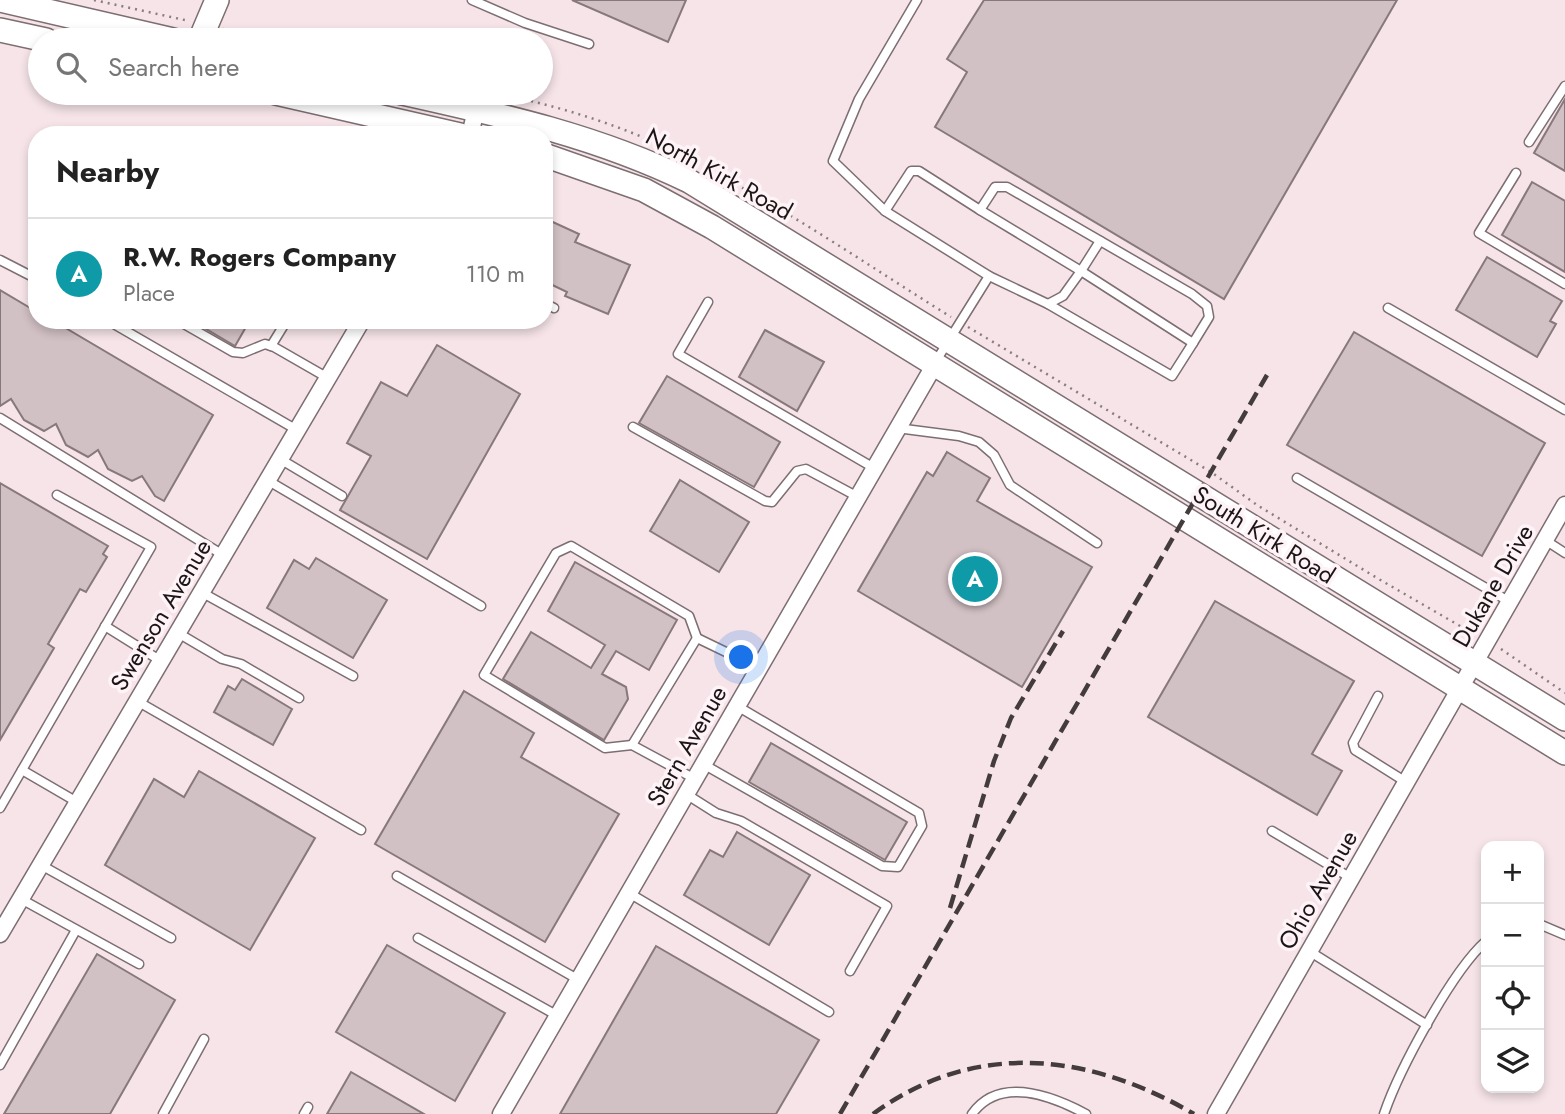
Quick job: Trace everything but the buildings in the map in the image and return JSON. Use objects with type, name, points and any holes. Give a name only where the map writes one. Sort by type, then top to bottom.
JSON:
[{"type":"main road","points":[[205,28],[217,0]]},
{"type":"main road","points":[[0,1],[120,28]]},
{"type":"main road","points":[[0,30],[28,36]]},
{"type":"main road","points":[[329,105],[421,126]]},
{"type":"main road","name":"North Kirk Road","points":[[454,105],[543,126]]},
{"type":"main road","name":"North Kirk Road","points":[[553,128],[576,134],[655,165],[723,201],[949,340]]},
{"type":"main road","name":"North Kirk Road","points":[[553,158],[603,173],[676,207],[935,364]]},
{"type":"main road","name":"South Kirk Road","points":[[949,340],[1565,719]]},
{"type":"main road","name":"South Kirk Road","points":[[935,364],[1565,753]]},
{"type":"street","points":[[472,126],[476,110]]},
{"type":"street","name":"Swenson Avenue","points":[[0,934],[4,917],[21,899],[357,329]]},
{"type":"street","name":"Stern Avenue","points":[[501,1114],[935,364]]},
{"type":"street","name":"Dukane Drive","points":[[1460,688],[1565,505]]},
{"type":"street","name":"Ohio Avenue","points":[[1216,1114],[1460,688]]},
{"type":"lane","points":[[472,0],[540,28]]},
{"type":"lane","points":[[917,0],[859,99],[833,161],[885,211],[989,276],[1048,304],[1172,376],[1209,317],[1207,306],[1007,187],[995,187],[980,210]]},
{"type":"lane","points":[[553,32],[589,44]]},
{"type":"lane","points":[[1529,142],[1565,86]]},
{"type":"lane","points":[[885,211],[911,171],[919,171],[1193,344]]},
{"type":"lane","points":[[1516,173],[1479,233],[1565,284]]},
{"type":"lane","points":[[1048,304],[1063,296],[1100,241]]},
{"type":"lane","points":[[0,260],[28,274]]},
{"type":"lane","points":[[935,364],[989,276]]},
{"type":"lane","points":[[708,302],[678,354],[874,468]]},
{"type":"lane","points":[[1388,308],[1565,410]]},
{"type":"lane","points":[[123,329],[297,430]]},
{"type":"lane","points":[[193,329],[233,352],[243,352],[265,344],[271,346],[328,378]]},
{"type":"lane","points":[[271,346],[281,329]]},
{"type":"lane","points":[[0,418],[223,555]]},
{"type":"lane","points":[[633,427],[765,501],[772,502],[797,471],[806,469],[858,497]]},
{"type":"lane","points":[[898,428],[959,436],[979,442],[994,455],[1010,485],[1097,543]]},
{"type":"lane","points":[[280,459],[342,496]]},
{"type":"lane","points":[[1297,478],[1510,602]]},
{"type":"lane","points":[[267,480],[481,606]]},
{"type":"lane","points":[[0,808],[151,547],[57,495]]},
{"type":"lane","points":[[1545,540],[1565,553]]},
{"type":"lane","points":[[695,779],[632,745],[606,747],[484,675],[556,553],[571,546],[689,616],[697,638],[759,668]]},
{"type":"lane","points":[[201,592],[353,676]]},
{"type":"lane","points":[[105,626],[161,661]]},
{"type":"lane","points":[[177,632],[222,659],[242,664],[299,698]]},
{"type":"lane","points":[[632,745],[697,638]]},
{"type":"lane","points":[[1378,696],[1353,743],[1355,750],[1406,782]]},
{"type":"lane","points":[[137,701],[361,830]]},
{"type":"lane","points":[[704,764],[882,866],[898,867],[922,826],[919,813],[737,706]]},
{"type":"lane","points":[[22,770],[77,802]]},
{"type":"lane","points":[[686,794],[716,813],[741,821],[887,906],[850,971]]},
{"type":"lane","points":[[1272,831],[1351,878]]},
{"type":"lane","points":[[41,865],[171,938]]},
{"type":"lane","points":[[397,876],[579,980]]},
{"type":"lane","points":[[629,893],[829,1012]]},
{"type":"lane","points":[[21,899],[139,964]]},
{"type":"lane","points":[[1544,926],[1565,935]]},
{"type":"lane","points":[[0,1065],[76,930]]},
{"type":"lane","points":[[418,938],[558,1016]]},
{"type":"lane","points":[[1384,1114],[1427,1025],[1481,945]]},
{"type":"lane","points":[[1309,951],[1427,1025]]},
{"type":"lane","points":[[163,1114],[204,1039]]},
{"type":"lane","points":[[972,1114],[981,1102],[994,1095],[1025,1092],[1049,1095],[1086,1114]]},
{"type":"path","points":[[93,0],[186,28]]},
{"type":"railway","points":[[840,1114],[1267,375]]},
{"type":"railway","points":[[950,908],[994,761],[1011,718],[1063,631]]},
{"type":"railway","points":[[873,1114],[912,1090],[952,1074],[992,1065],[1033,1063],[1074,1067],[1114,1078],[1155,1093],[1194,1114]]},
{"type":"place","name":"R.W. Rogers Company","points":[[975,579]]}]
